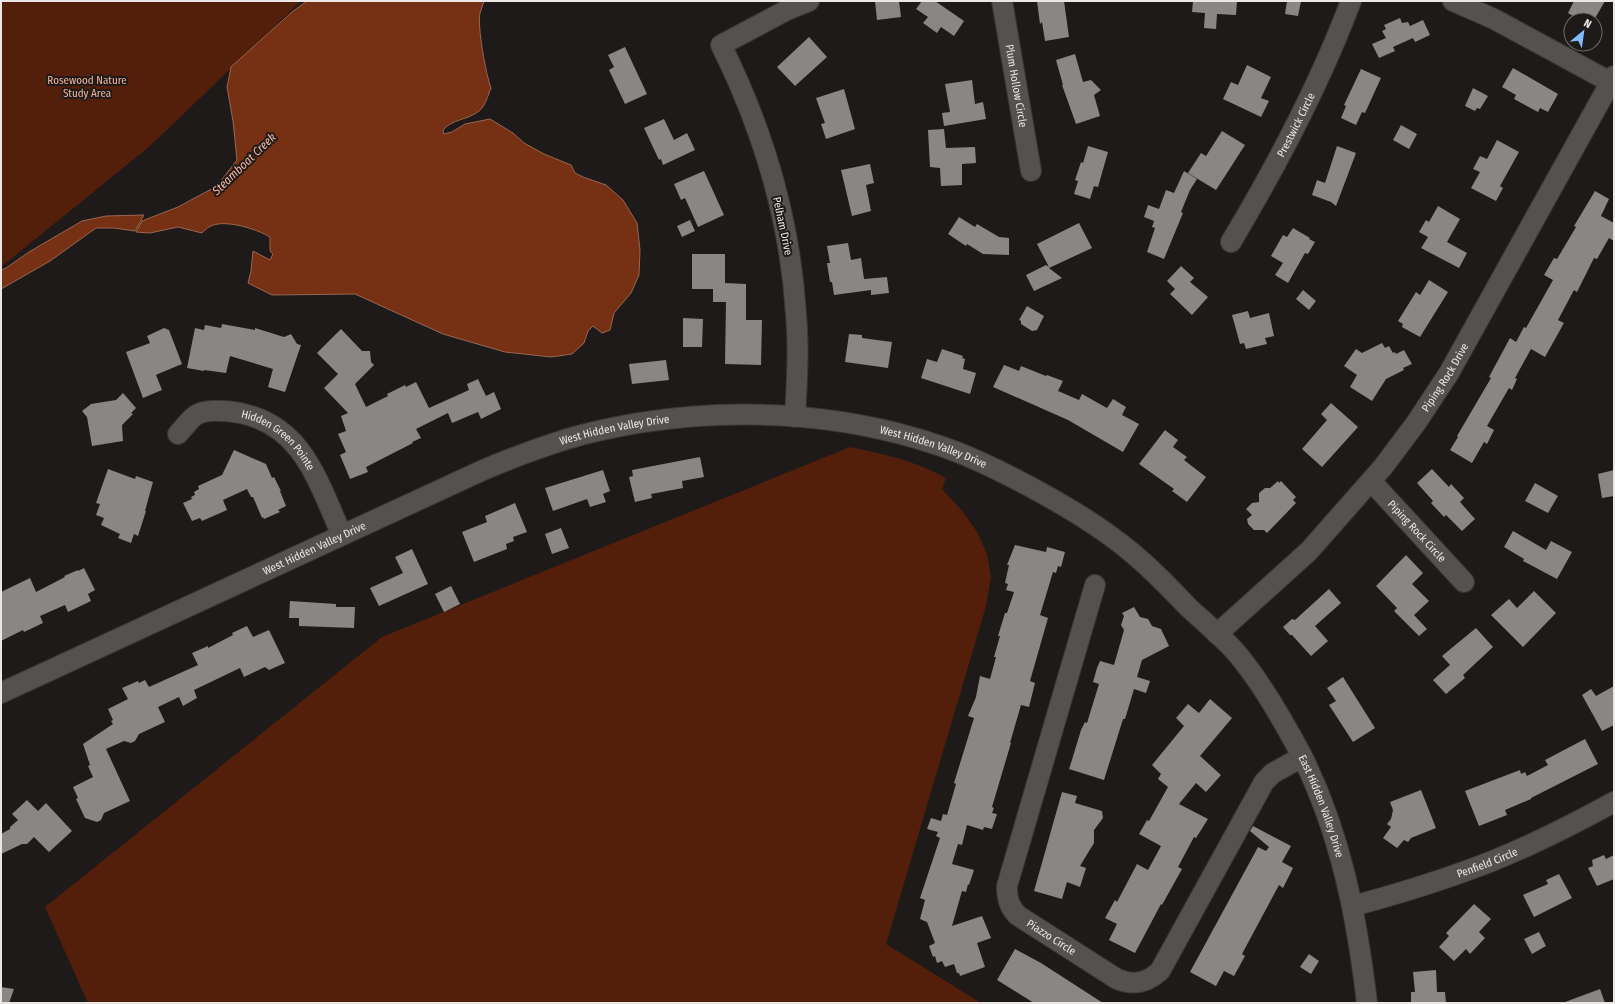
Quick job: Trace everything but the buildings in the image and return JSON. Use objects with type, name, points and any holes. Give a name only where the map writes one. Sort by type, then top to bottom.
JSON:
[{"type":"street","name":"Pelham Drive","points":[[795,416],[798,365],[796,314],[790,262],[782,216],[770,166],[753,116],[721,45],[787,10],[809,1]]},
{"type":"street","name":"Plum Hollow Circle","points":[[1002,1],[1031,171]]},
{"type":"street","name":"Prestwick Circle","points":[[1230,242],[1265,184],[1295,129],[1324,67],[1351,1]]},
{"type":"street","points":[[1453,1],[1494,19],[1613,81]]},
{"type":"street","name":"Piping Rock Drive","points":[[1217,634],[1309,550],[1383,467],[1416,423],[1449,373],[1613,81]]},
{"type":"street","name":"Hidden Green Pointe","points":[[178,434],[197,414],[216,411],[239,413],[267,422],[282,432],[296,445],[307,460],[342,535]]},
{"type":"street","name":"West Hidden Valley Drive","points":[[1,693],[481,471],[525,453],[568,438],[614,427],[665,419],[704,416],[748,414],[795,416],[867,426],[957,452],[1002,472],[1050,497],[1090,522],[1129,550],[1162,579],[1217,634]]},
{"type":"street","name":"Piping Rock Circle","points":[[1371,481],[1464,582]]},
{"type":"street","name":"Piazzo Circle","points":[[1095,585],[1007,886],[1007,897],[1010,907],[1017,916],[1117,979],[1133,984],[1152,978],[1160,971],[1264,782],[1273,773],[1302,758]]},
{"type":"street","name":"East Hidden Valley Drive","points":[[1217,634],[1233,648],[1259,683],[1281,718],[1318,793],[1333,832],[1353,906],[1367,1003]]},
{"type":"street","name":"Penfield Circle","points":[[1353,906],[1411,890],[1471,869],[1574,824],[1614,802]]},
{"type":"green space","name":"Rosewood Nature Study Area","points":[[1,1],[301,1],[150,146],[1,267]]},
{"type":"green space","points":[[850,447],[900,459],[923,467],[946,478],[942,489],[963,512],[977,532],[987,554],[991,577],[986,606],[886,944],[981,1003],[88,1003],[45,907],[382,637]]},
{"type":"water","name":"Steamboat Creek","points":[[307,1],[484,1],[479,19],[485,62],[491,88],[485,104],[481,109],[475,114],[447,126],[443,130],[444,134],[452,132],[465,124],[490,119],[513,133],[524,143],[544,154],[571,165],[575,173],[606,185],[623,200],[637,223],[640,250],[639,275],[631,293],[614,313],[610,330],[602,333],[593,326],[588,331],[584,343],[572,354],[551,357],[505,352],[443,334],[355,294],[272,295],[248,283],[253,251],[270,260],[273,254],[270,251],[270,237],[249,228],[231,224],[223,224],[209,227],[202,233],[178,227],[150,233],[136,232],[142,221],[178,207],[217,186],[237,160],[233,121],[227,87],[231,67],[292,12]]},
{"type":"water","points":[[144,215],[135,231],[114,228],[96,228],[50,261],[1,289],[1,270],[82,221],[106,216]]}]
